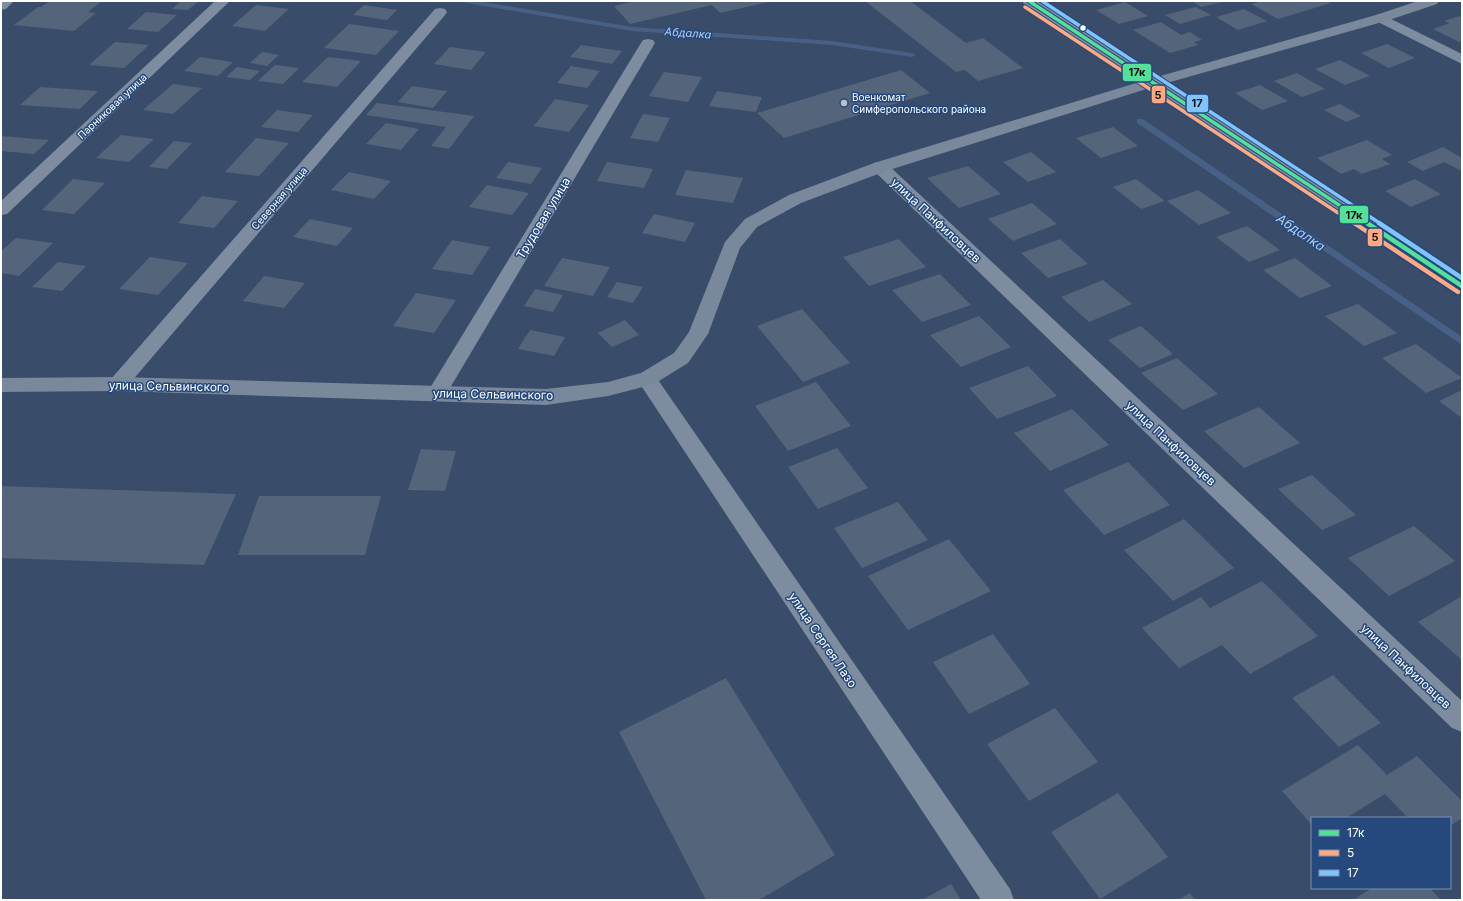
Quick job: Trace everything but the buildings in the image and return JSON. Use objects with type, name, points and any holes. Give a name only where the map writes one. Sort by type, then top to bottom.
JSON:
[{"type":"main road","points":[[1029,1],[1462,286]]},
{"type":"street","points":[[1,6],[7,1]]},
{"type":"street","name":"Парниковая улица","points":[[1,210],[223,1]]},
{"type":"street","name":"улица Сельвинского","points":[[1,385],[118,384],[546,397],[608,389],[647,379],[681,358],[698,334],[731,246],[751,223],[795,199],[880,167],[1151,82],[1381,18],[1432,1]]},
{"type":"street","name":"Северная улица","points":[[118,384],[440,12]]},
{"type":"street","points":[[1381,18],[1462,60]]},
{"type":"street","name":"Трудовая улица","points":[[437,393],[648,43]]},
{"type":"street","name":"улица Панфиловцев","points":[[880,167],[1462,719]]},
{"type":"street","name":"улица Сергея Лазо","points":[[647,379],[999,900]]},
{"type":"waterway","name":"Абдалка","points":[[466,1],[632,29],[832,43],[912,55]]},
{"type":"waterway","name":"Абдалка","points":[[1140,121],[1462,342]]},
{"type":"transit line","name":"17к","points":[[1029,1],[1462,286]]},
{"type":"transit line","name":"17","points":[[1042,1],[1462,278]]},
{"type":"transit line","name":"5","points":[[1025,7],[1458,292]]},
{"type":"place","name":"Военкомат Симферопольского района","points":[[844,103]]}]
